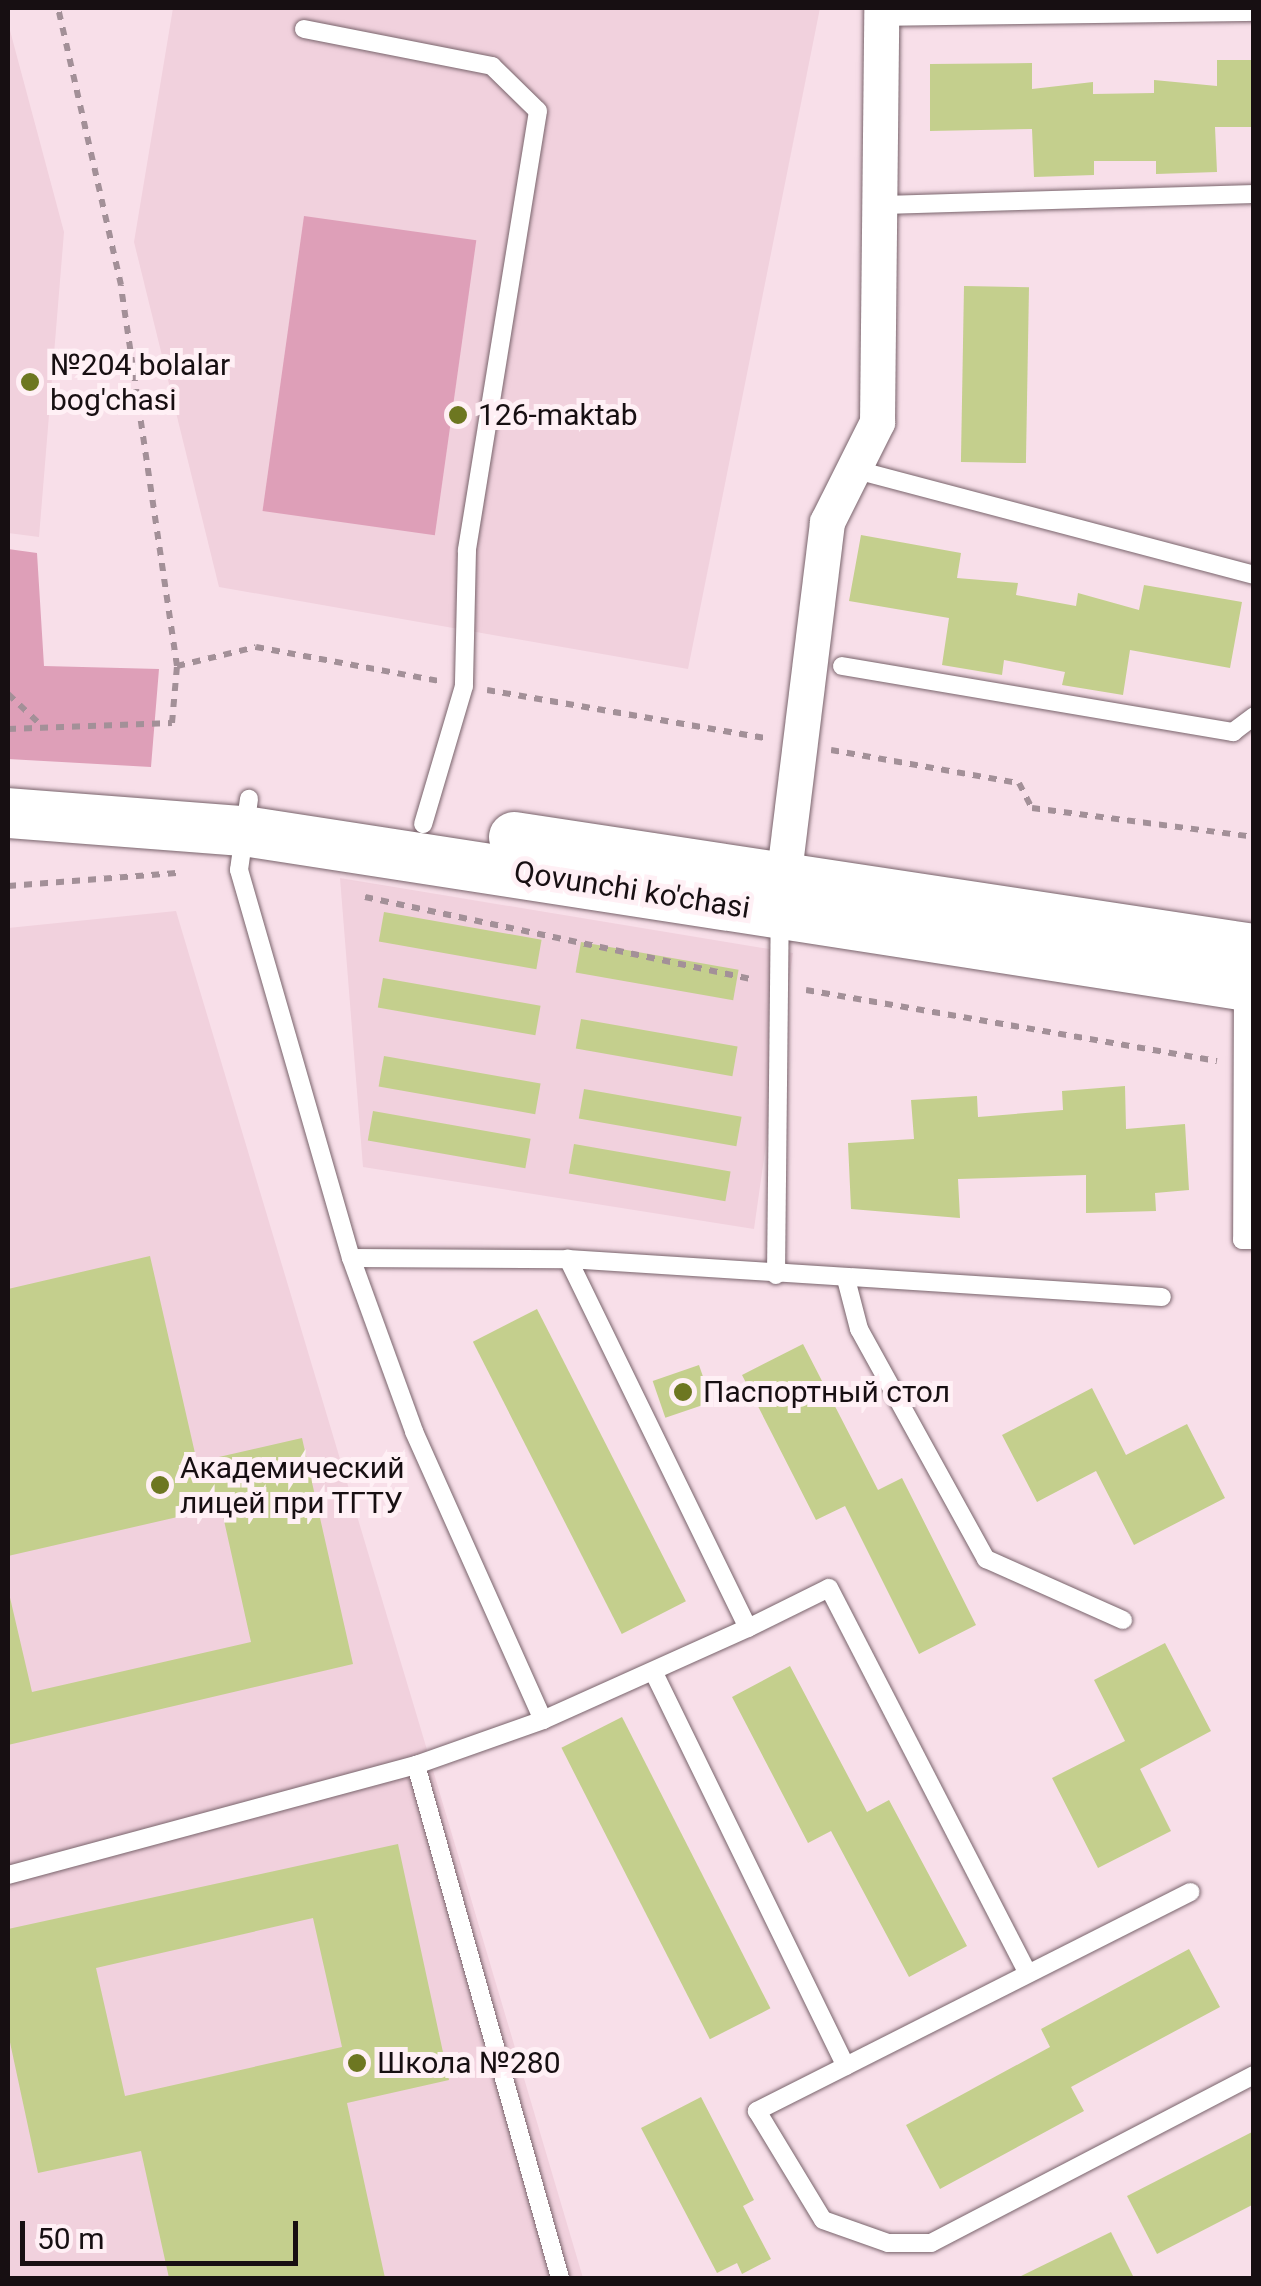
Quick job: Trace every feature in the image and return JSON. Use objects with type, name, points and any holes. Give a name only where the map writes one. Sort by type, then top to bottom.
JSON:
[{"type":"main road","name":"Qovunchi ko'chasi","points":[[8,779],[244,834],[422,824],[782,895]]},
{"type":"main road","name":"Qovunchi ko'chasi","points":[[8,813],[244,834],[782,895],[1249,967]]},
{"type":"street","points":[[782,895],[795,743],[827,522],[877,422],[884,205],[881,12]]},
{"type":"lane","points":[[881,12],[1254,12]]},
{"type":"lane","points":[[304,29],[492,66],[538,111],[467,550],[464,686],[422,824]]},
{"type":"lane","points":[[884,205],[1254,194]]},
{"type":"lane","points":[[853,469],[1254,575]]},
{"type":"lane","points":[[842,666],[1233,732],[1254,716]]},
{"type":"lane","points":[[244,834],[351,1258],[414,1431],[544,1720]]},
{"type":"lane","points":[[776,1275],[774,984],[782,895]]},
{"type":"lane","points":[[1249,967],[1240,1065],[1242,1240],[1254,1240]]},
{"type":"lane","points":[[351,1258],[568,1259],[1162,1297]]},
{"type":"lane","points":[[568,1259],[748,1628]]},
{"type":"lane","points":[[846,1279],[860,1330],[986,1559],[1123,1620]]},
{"type":"lane","points":[[8,1875],[416,1765],[544,1720],[654,1673],[829,1588],[1028,1973]]},
{"type":"lane","points":[[654,1673],[846,2066]]},
{"type":"lane","points":[[416,1765],[560,2278]]},
{"type":"lane","points":[[1191,1892],[756,2111],[823,2220],[888,2243],[952,2236],[1254,2076]]},
{"type":"path","points":[[8,729],[172,723],[177,666],[120,286],[58,8]]},
{"type":"path","points":[[8,694],[44,728]]},
{"type":"path","points":[[795,743],[1019,783],[1032,808],[1254,837]]},
{"type":"path","points":[[8,886],[244,834]]},
{"type":"path","points":[[354,895],[774,984],[1240,1065]]},
{"type":"shaded area","name":"126-maktab","points":[[173,8],[820,8],[688,669],[219,587],[134,242]]},
{"type":"shaded area","name":"№204 bolalar bog'chasi","points":[[8,23],[64,232],[39,537],[8,533]]},
{"type":"shaded area","points":[[304,216],[476,240],[435,535],[263,511]]},
{"type":"shaded area","points":[[8,549],[37,553],[44,666],[159,669],[151,767],[8,759]]},
{"type":"shaded area","points":[[340,878],[793,953],[754,1229],[363,1167]]},
{"type":"shaded area","points":[[176,911],[583,2278],[8,2278],[8,928]]},
{"type":"building","points":[[1217,60],[1254,60],[1254,127],[1215,127],[1217,172],[1156,174],[1156,161],[1094,161],[1094,175],[1034,177],[1032,129],[930,131],[930,64],[1032,63],[1032,89],[1093,82],[1093,94],[1154,93],[1154,80],[1217,86]]},
{"type":"building","points":[[964,286],[1029,287],[1026,463],[961,462]]},
{"type":"building","points":[[861,535],[961,553],[957,578],[1018,583],[1016,595],[1076,606],[1078,593],[1139,610],[1144,585],[1242,602],[1230,668],[1130,650],[1123,695],[1062,685],[1065,672],[1004,660],[1002,675],[942,665],[949,618],[849,601]]},
{"type":"building","points":[[384,912],[542,940],[536,969],[379,942]]},
{"type":"building","points":[[581,942],[739,970],[733,1000],[576,973]]},
{"type":"building","points":[[383,978],[541,1006],[535,1035],[378,1008]]},
{"type":"building","points":[[581,1019],[738,1047],[732,1076],[576,1049]]},
{"type":"building","points":[[384,1056],[541,1084],[535,1114],[379,1087]]},
{"type":"building","points":[[1125,1086],[1126,1129],[1185,1124],[1189,1190],[1155,1193],[1156,1211],[1086,1213],[1086,1175],[958,1179],[960,1218],[851,1209],[848,1143],[914,1139],[911,1100],[977,1096],[978,1117],[1063,1110],[1062,1091]]},
{"type":"building","points":[[584,1089],[742,1117],[736,1146],[579,1119]]},
{"type":"building","points":[[373,1111],[531,1139],[525,1168],[368,1141]]},
{"type":"building","points":[[574,1144],[731,1172],[725,1201],[569,1174]]},
{"type":"building","name":"Академический лицей при ТГТУ","points":[[150,1256],[197,1462],[302,1438],[353,1664],[8,1745],[8,1589],[32,1692],[251,1642],[221,1507],[8,1556],[8,1289]]},
{"type":"building","points":[[537,1309],[686,1601],[622,1634],[473,1342]]},
{"type":"building","points":[[803,1344],[878,1490],[902,1478],[976,1625],[919,1654],[845,1506],[816,1520],[742,1375]]},
{"type":"building","name":"Паспортный стол","points":[[699,1365],[712,1402],[665,1418],[653,1381]]},
{"type":"building","points":[[1092,1388],[1126,1455],[1187,1424],[1225,1498],[1134,1545],[1096,1471],[1037,1502],[1002,1435]]},
{"type":"building","points":[[1165,1643],[1211,1731],[1140,1769],[1171,1831],[1098,1868],[1052,1778],[1125,1741],[1094,1680]]},
{"type":"building","points":[[790,1666],[867,1812],[889,1800],[967,1946],[909,1977],[831,1831],[808,1843],[732,1697]]},
{"type":"building","points":[[622,1717],[770,2008],[710,2039],[561,1748]]},
{"type":"building","name":"Школа №280","points":[[398,1844],[449,2080],[347,2103],[385,2278],[169,2278],[141,2151],[38,2173],[8,2033],[8,1929]],"holes":[[[313,1918],[342,2047],[125,2096],[96,1968]]]},
{"type":"building","points":[[1189,1949],[1220,2007],[1071,2087],[1084,2111],[940,2189],[906,2125],[1050,2047],[1041,2029]]},
{"type":"building","points":[[701,2097],[754,2200],[743,2206],[771,2259],[742,2274],[737,2263],[717,2273],[641,2128]]},
{"type":"building","points":[[1254,2131],[1254,2204],[1157,2254],[1127,2196]]},
{"type":"building","points":[[1111,2232],[1134,2278],[1017,2278]]},
{"type":"place","name":"№204 bolalar bog'chasi","points":[[30,382]]},
{"type":"place","name":"126-maktab","points":[[458,415]]},
{"type":"place","name":"Паспортный стол","points":[[683,1392]]},
{"type":"place","name":"Академический лицей при ТГТУ","points":[[160,1485]]},
{"type":"place","name":"Школа №280","points":[[357,2063]]}]
